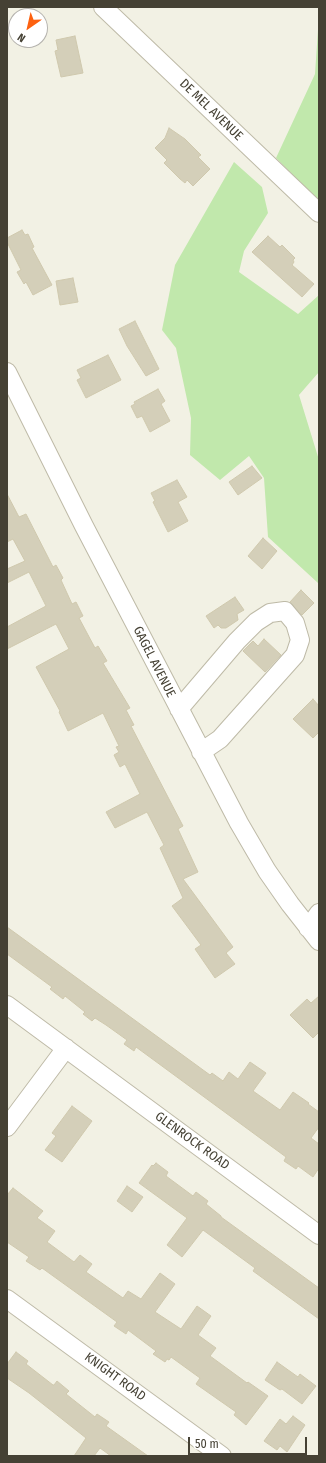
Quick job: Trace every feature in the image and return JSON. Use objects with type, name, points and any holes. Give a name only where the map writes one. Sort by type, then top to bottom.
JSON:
[{"type":"street","name":"DE MEL AVENUE","points":[[103,7],[319,213]]},
{"type":"street","name":"GAGEL AVENUE","points":[[7,372],[238,823],[266,870],[314,934]]},
{"type":"street","points":[[179,709],[256,622],[270,613],[285,611],[295,624],[300,640],[295,655],[220,739],[201,752]]},
{"type":"street","points":[[314,934],[319,913]]},
{"type":"street","name":"GLENROCK ROAD","points":[[7,1005],[319,1235]]},
{"type":"street","points":[[7,1128],[66,1048]]},
{"type":"street","name":"KNIGHT ROAD","points":[[7,1299],[222,1456]]},
{"type":"green space","points":[[319,15],[319,201],[276,158],[315,74]]},
{"type":"green space","points":[[234,162],[262,187],[268,213],[244,251],[239,272],[298,314],[319,295],[319,372],[299,395],[319,460],[318,583],[268,537],[264,478],[249,456],[220,480],[190,455],[191,418],[176,348],[162,330],[175,265]]},
{"type":"building","points":[[75,36],[83,73],[61,77],[55,51],[58,50],[56,40]]},
{"type":"building","points":[[169,128],[185,139],[201,155],[198,157],[210,169],[193,186],[187,180],[185,183],[164,163],[167,160],[155,148],[165,138]]},
{"type":"building","points":[[22,230],[25,235],[28,234],[34,247],[32,248],[52,285],[33,295],[26,282],[24,284],[17,272],[21,270],[7,242],[7,238]]},
{"type":"building","points":[[268,236],[280,247],[282,245],[295,258],[292,265],[314,284],[302,297],[252,252]]},
{"type":"building","points":[[73,278],[78,302],[60,305],[56,281]]},
{"type":"building","points":[[135,321],[159,369],[146,376],[127,346],[119,329]]},
{"type":"building","points":[[108,355],[121,380],[86,398],[77,380],[81,378],[77,370]]},
{"type":"building","points":[[158,389],[165,401],[161,404],[170,421],[150,432],[142,416],[137,418],[131,406],[135,404],[134,402]]},
{"type":"building","points":[[252,466],[262,478],[238,495],[229,482]]},
{"type":"building","points":[[177,480],[187,497],[178,502],[188,521],[168,532],[153,502],[155,501],[151,493]]},
{"type":"building","points":[[7,494],[19,517],[26,514],[53,567],[56,565],[63,578],[61,580],[72,604],[76,602],[83,616],[79,618],[95,648],[98,646],[107,661],[103,663],[130,708],[126,710],[134,725],[131,726],[183,826],[178,829],[198,872],[183,879],[233,947],[226,953],[235,964],[215,978],[195,949],[201,945],[172,906],[183,898],[160,848],[164,845],[147,812],[115,828],[106,812],[140,794],[125,764],[120,767],[114,755],[119,752],[116,747],[119,746],[103,713],[68,731],[59,712],[60,711],[36,667],[69,649],[56,624],[7,649],[7,627],[46,606],[29,572],[7,583],[7,569],[25,561],[13,539],[7,542]]},
{"type":"building","points":[[263,538],[277,551],[262,569],[248,556]]},
{"type":"building","points":[[301,590],[314,603],[302,615],[290,602]]},
{"type":"building","points":[[235,597],[244,610],[237,614],[238,620],[226,628],[221,628],[218,625],[214,628],[206,616]]},
{"type":"building","points":[[264,639],[281,655],[265,672],[243,651],[253,641],[258,646]]},
{"type":"building","points":[[313,699],[319,706],[319,732],[313,738],[293,719]]},
{"type":"building","points":[[7,927],[210,1075],[212,1073],[223,1081],[229,1072],[238,1079],[250,1062],[266,1073],[253,1091],[280,1110],[293,1092],[309,1103],[308,1104],[319,1112],[319,1127],[311,1138],[319,1144],[319,1168],[313,1177],[298,1166],[296,1169],[284,1161],[286,1157],[136,1047],[134,1051],[124,1044],[127,1040],[106,1025],[95,1018],[92,1021],[83,1014],[85,1012],[65,996],[63,999],[50,989],[52,987],[7,954]]},
{"type":"building","points":[[319,996],[319,1032],[313,1038],[290,1015],[307,999],[311,1003]]},
{"type":"building","points":[[72,1106],[92,1121],[62,1162],[45,1150],[56,1136],[52,1133]]},
{"type":"building","points":[[156,1163],[168,1172],[166,1176],[193,1196],[196,1192],[208,1201],[206,1204],[221,1217],[319,1288],[319,1319],[253,1271],[255,1268],[203,1230],[182,1257],[167,1245],[187,1218],[139,1183],[152,1165],[153,1166]]},
{"type":"building","points":[[127,1186],[143,1197],[132,1212],[117,1201]]},
{"type":"building","points":[[13,1188],[43,1211],[37,1218],[55,1231],[47,1242],[74,1262],[80,1255],[92,1264],[86,1272],[123,1298],[128,1291],[141,1299],[160,1273],[175,1284],[155,1312],[181,1329],[197,1306],[211,1316],[198,1335],[216,1348],[210,1356],[247,1383],[248,1382],[268,1396],[246,1425],[234,1415],[236,1412],[196,1384],[200,1378],[171,1357],[165,1362],[153,1354],[156,1351],[128,1330],[126,1334],[114,1326],[117,1322],[42,1268],[40,1270],[26,1261],[29,1257],[7,1242],[7,1195]]},
{"type":"building","points":[[16,1352],[28,1361],[26,1364],[53,1385],[57,1381],[69,1391],[66,1394],[95,1417],[97,1414],[109,1422],[106,1426],[148,1456],[111,1456],[100,1448],[94,1456],[74,1456],[86,1438],[29,1393],[7,1378],[7,1364]]},
{"type":"building","points":[[277,1362],[298,1377],[300,1374],[316,1386],[302,1404],[282,1389],[280,1390],[265,1380]]},
{"type":"building","points":[[293,1416],[305,1425],[287,1452],[280,1446],[277,1450],[264,1441],[280,1419],[286,1424]]}]
